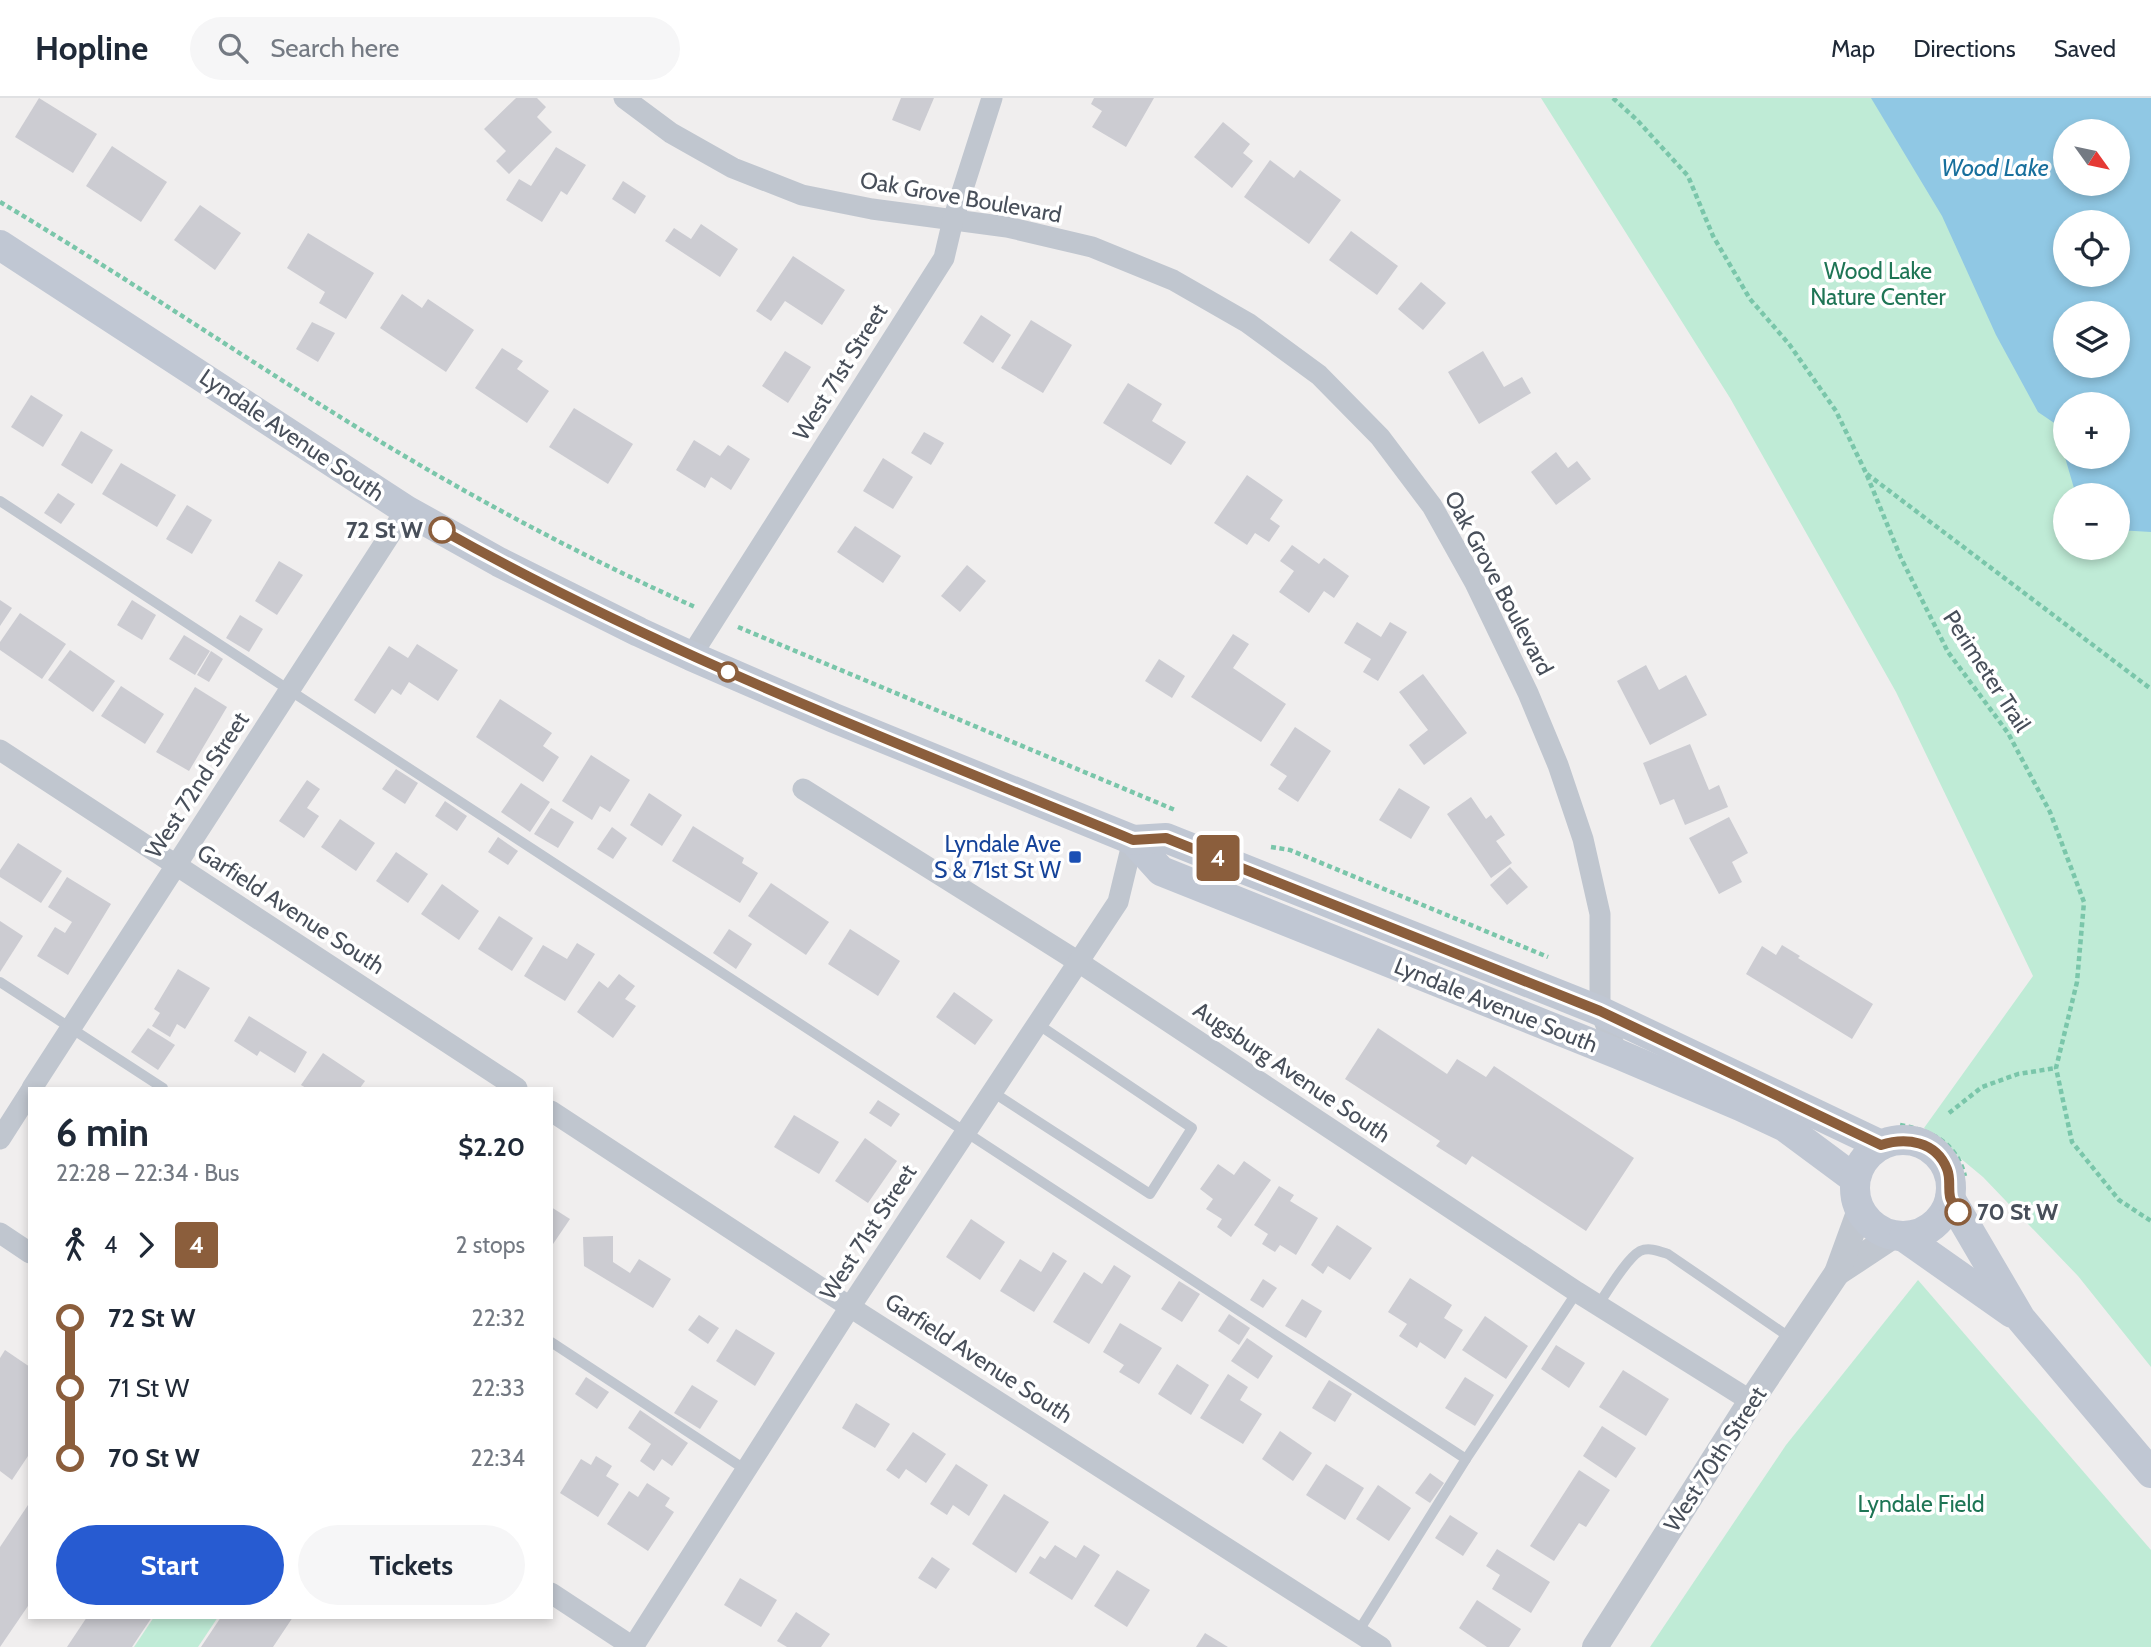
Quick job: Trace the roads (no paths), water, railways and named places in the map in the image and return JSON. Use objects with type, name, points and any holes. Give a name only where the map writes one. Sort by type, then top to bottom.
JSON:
[{"type":"main road","name":"Lyndale Avenue South","points":[[0,244],[406,510],[499,562],[691,656],[834,718],[1133,840],[1161,870],[1618,1054],[1785,1127],[1856,1179]]},
{"type":"main road","name":"Lyndale Avenue South","points":[[1133,840],[1166,838],[1600,1011],[1881,1145],[1911,1141],[1926,1146],[1938,1155],[1947,1168],[1951,1182],[1950,1198],[2021,1319],[2151,1473]]},
{"type":"main road","points":[[1860,1210],[1855,1195],[1860,1165],[1881,1145]]},
{"type":"main road","points":[[1898,1236],[1920,1233],[1933,1226],[1944,1213],[1950,1198]]},
{"type":"main road","name":"Lyndale Avenue South","points":[[1860,1210],[1870,1224],[1898,1236],[2021,1319]]},
{"type":"street","name":"Oak Grove Boulevard","points":[[624,98],[671,133],[733,168],[802,195],[872,209],[1007,227],[1092,247],[1173,280],[1248,323],[1319,374],[1380,437],[1432,506],[1475,583],[1528,693],[1558,765],[1583,839],[1600,914],[1600,1011],[1618,1054]]},
{"type":"street","name":"West 71st Street","points":[[691,656],[944,258],[953,220],[992,98]]},
{"type":"street","name":"West 72nd Street","points":[[33,1087],[406,510]]},
{"type":"street","name":"Garfield Avenue South","points":[[0,750],[515,1087]]},
{"type":"street","name":"Augsburg Avenue South","points":[[803,789],[1077,961],[1577,1292],[1752,1401]]},
{"type":"street","name":"West 71st Street","points":[[633,1647],[850,1307],[1118,902],[1133,840]]},
{"type":"street","name":"West 72nd Street","points":[[0,1139],[28,1095]]},
{"type":"street","name":"Garfield Avenue South","points":[[553,1112],[850,1307],[1381,1647]]},
{"type":"street","name":"West 70th Street","points":[[1595,1647],[1837,1273],[1860,1210]]},
{"type":"street","points":[[0,1233],[28,1252]]},
{"type":"street","name":"West 70th Street","points":[[1837,1273],[1898,1236]]},
{"type":"street","points":[[553,1594],[633,1647]]},
{"type":"lane","points":[[0,501],[1466,1460]]},
{"type":"lane","points":[[0,982],[161,1087]]},
{"type":"lane","points":[[992,1091],[1150,1194],[1192,1128],[1036,1023]]},
{"type":"lane","points":[[1598,1305],[1633,1258],[1642,1250],[1652,1249],[1668,1254],[1792,1339]]},
{"type":"lane","points":[[1358,1632],[1466,1460],[1577,1292]]},
{"type":"lane","points":[[553,1343],[746,1470]]},
{"type":"water","name":"Wood Lake","points":[[1871,98],[2151,98],[2151,532],[2130,531],[2130,483],[2072,483],[2068,469],[2130,469],[2130,392],[2053,392],[2053,422],[2038,412],[1996,335],[1942,216]]},
{"type":"place","name":"72 St W","points":[[442,530]]},
{"type":"place","name":"Lyndale Ave S & 71st St W","points":[[1075,857]]},
{"type":"place","name":"70 St W","points":[[1958,1212]]},
{"type":"park label","name":"Wood Lake Nature Center","points":[[1878,284]]},
{"type":"park label","name":"Lyndale Field","points":[[1921,1504]]}]
